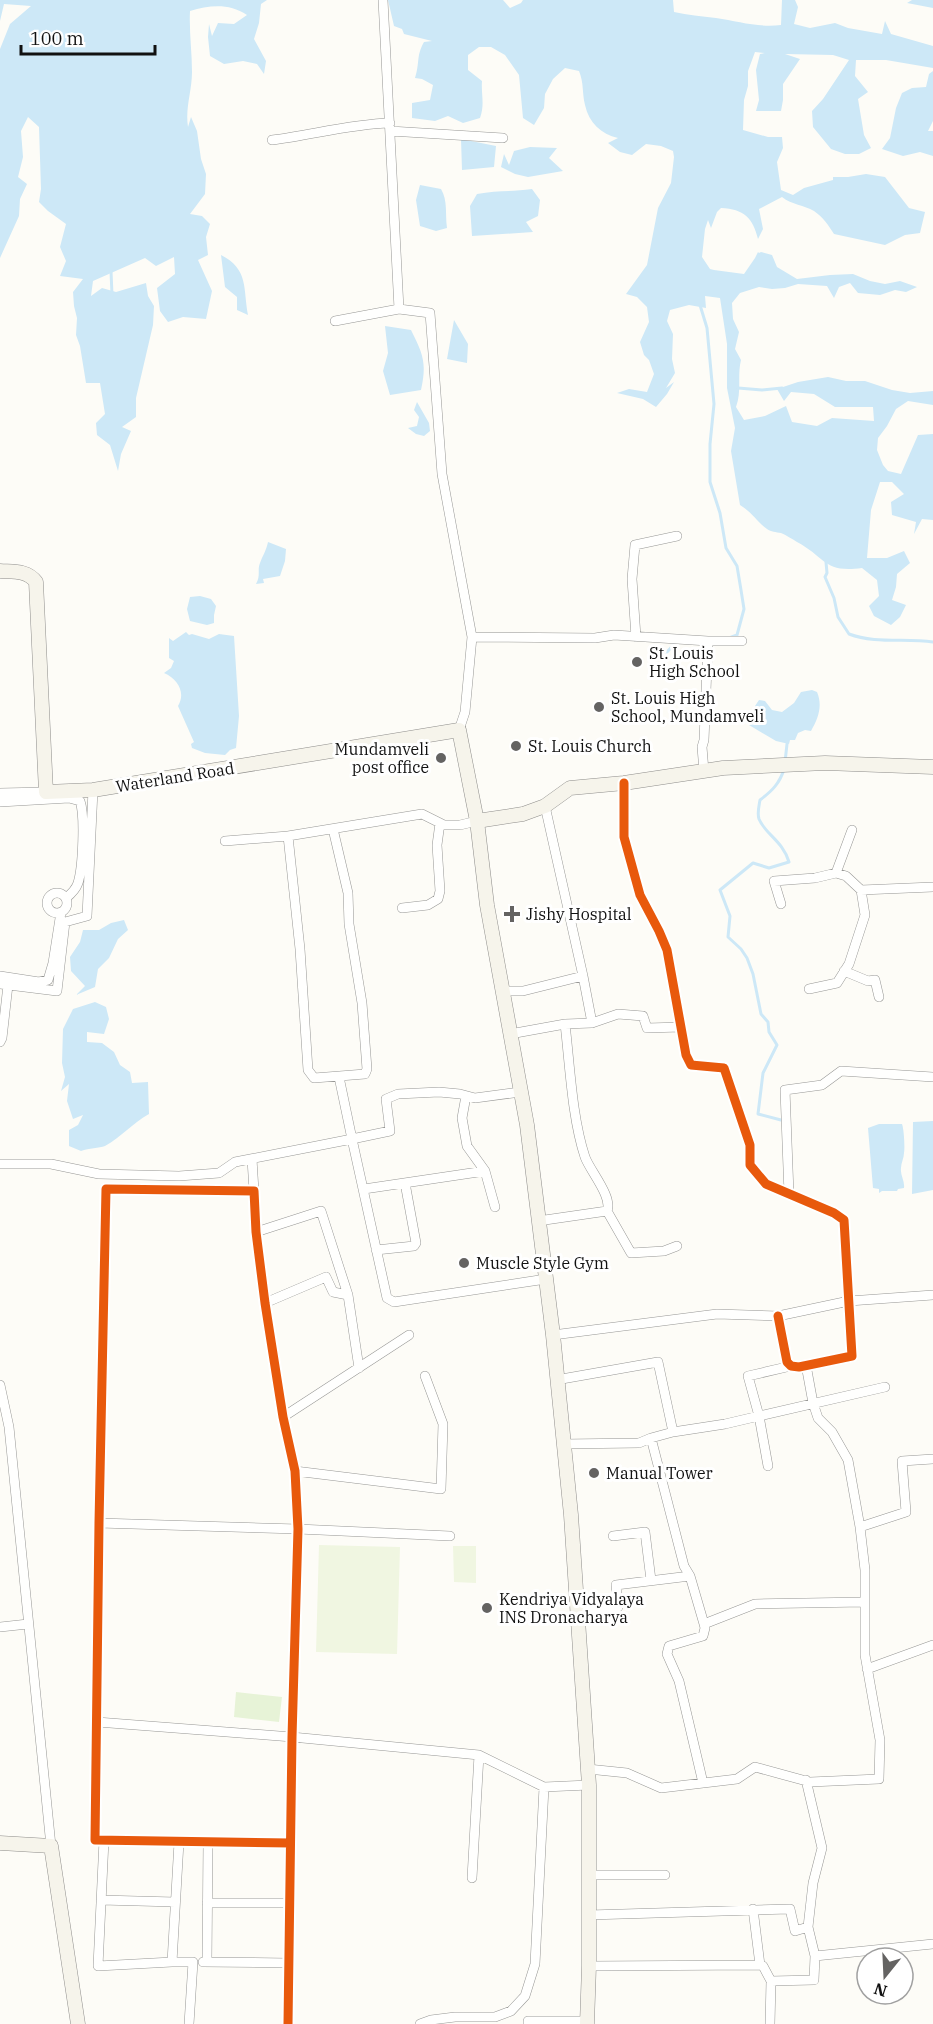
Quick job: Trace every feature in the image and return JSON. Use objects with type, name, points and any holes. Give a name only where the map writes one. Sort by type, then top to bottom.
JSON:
[{"type":"main road","points":[[0,571],[24,573],[36,582],[46,792]]},
{"type":"main road","points":[[459,730],[477,821],[502,991],[527,1125],[553,1335],[573,1529],[589,1785],[587,2022]]},
{"type":"main road","name":"Waterland Road","points":[[46,792],[93,790],[459,730]]},
{"type":"main road","points":[[477,821],[523,814],[545,806],[570,788],[624,783],[704,771],[825,763],[933,766]]},
{"type":"main road","points":[[0,1843],[51,1846],[78,2024]]},
{"type":"street","points":[[383,0],[399,309]]},
{"type":"street","points":[[272,140],[367,123],[503,138]]},
{"type":"street","points":[[334,321],[399,309],[430,313],[442,474],[471,637],[465,712],[459,730]]},
{"type":"street","points":[[636,637],[632,579],[635,545],[677,536]]},
{"type":"street","points":[[471,637],[636,637],[742,641]]},
{"type":"street","points":[[704,771],[702,747],[705,740],[708,641]]},
{"type":"street","points":[[624,783],[624,837],[640,895],[667,950],[686,1055],[691,1065],[724,1068],[750,1145],[750,1166],[766,1184],[834,1213],[844,1220],[852,1356],[748,1376],[759,1416],[768,1466]]},
{"type":"street","points":[[0,1042],[4,985],[57,991],[65,922],[87,916],[93,790]]},
{"type":"street","points":[[0,793],[46,792]]},
{"type":"street","points":[[0,802],[69,798],[80,801],[83,809],[78,882],[65,905],[48,980],[39,982],[0,976]]},
{"type":"street","points":[[545,806],[592,1023]]},
{"type":"street","points":[[225,841],[288,836],[422,813],[440,823],[453,826],[477,821]]},
{"type":"street","points":[[402,909],[428,905],[438,899],[440,891],[437,845],[440,823]]},
{"type":"street","points":[[288,836],[301,959],[308,1070],[314,1078],[365,1074],[368,1069],[362,1003],[349,924],[348,893],[333,829]]},
{"type":"street","points":[[836,873],[852,830]]},
{"type":"street","points":[[780,904],[774,881],[815,878],[836,873],[846,876],[861,890],[865,915],[849,964],[837,983],[809,989]]},
{"type":"street","points":[[861,890],[933,887]]},
{"type":"street","points":[[65,905],[87,904]]},
{"type":"street","points":[[844,971],[868,981],[875,980],[879,997]]},
{"type":"street","points":[[502,991],[523,991],[583,976]]},
{"type":"street","points":[[510,1034],[565,1024],[592,1023],[618,1014],[644,1016],[647,1028],[681,1027]]},
{"type":"street","points":[[565,1024],[576,1114],[585,1158],[609,1201],[607,1211],[631,1253],[664,1251],[677,1246]]},
{"type":"street","points":[[789,1194],[785,1090],[822,1085],[841,1071],[933,1077]]},
{"type":"street","points":[[339,1077],[387,1298],[394,1302],[546,1280]]},
{"type":"street","points":[[0,1164],[51,1164],[99,1174],[179,1176],[219,1173],[235,1162],[390,1131],[386,1099],[398,1094],[439,1092],[475,1098],[520,1092]]},
{"type":"street","points":[[466,1096],[462,1118],[466,1146],[485,1171],[495,1207]]},
{"type":"street","points":[[252,1159],[256,1232],[283,1418],[295,1471],[298,1528],[288,2024]]},
{"type":"street","points":[[364,1189],[485,1171]]},
{"type":"street","points":[[376,1250],[416,1243],[405,1183]]},
{"type":"street","points":[[254,1191],[106,1189],[95,1840],[290,1843]]},
{"type":"street","points":[[256,1232],[321,1211],[348,1296],[359,1368]]},
{"type":"street","points":[[538,1221],[607,1211]]},
{"type":"street","points":[[265,1303],[326,1277],[333,1292],[348,1296]]},
{"type":"street","points":[[553,1335],[717,1314],[778,1316],[849,1301],[933,1295]]},
{"type":"street","points":[[778,1316],[787,1362],[791,1366]]},
{"type":"street","points":[[283,1418],[409,1335]]},
{"type":"street","points":[[556,1380],[658,1362],[673,1432]]},
{"type":"street","points":[[588,1769],[627,1773],[661,1788],[737,1779],[755,1767],[806,1780],[879,1779],[880,1740],[867,1669],[864,1634],[865,1570],[860,1527],[848,1460],[832,1432],[818,1418],[806,1365]]},
{"type":"street","points":[[295,1471],[441,1489],[443,1424],[425,1376]]},
{"type":"street","points":[[0,1385],[9,1427],[51,1846]]},
{"type":"street","points":[[563,1444],[639,1443],[673,1432],[725,1424],[885,1387]]},
{"type":"street","points":[[651,1438],[684,1566],[690,1576],[705,1628],[703,1636],[669,1647],[667,1654],[679,1681],[704,1783]]},
{"type":"street","points":[[860,1527],[906,1512],[902,1461],[933,1459]]},
{"type":"street","points":[[99,1522],[298,1528],[450,1536]]},
{"type":"street","points":[[613,1536],[645,1532],[651,1580]]},
{"type":"street","points":[[578,1611],[618,1607],[616,1586],[690,1576]]},
{"type":"street","points":[[704,1624],[754,1604],[864,1602]]},
{"type":"street","points":[[0,1628],[28,1624]]},
{"type":"street","points":[[867,1669],[933,1645]]},
{"type":"street","points":[[97,1722],[292,1737],[479,1755],[544,1787],[589,1785]]},
{"type":"street","points":[[472,1878],[479,1755]]},
{"type":"street","points":[[771,1981],[814,1980],[815,1956],[808,1927],[813,1882],[822,1848],[806,1780]]},
{"type":"street","points":[[420,2024],[455,2017],[495,2017],[511,2011],[525,1996],[535,1965],[544,1787]]},
{"type":"street","points":[[104,1840],[98,1966],[172,1962],[288,1963]]},
{"type":"street","points":[[172,1962],[179,1842]]},
{"type":"street","points":[[207,1962],[208,1842]]},
{"type":"street","points":[[590,1875],[665,1875]]},
{"type":"street","points":[[101,1900],[176,1902]]},
{"type":"street","points":[[207,1903],[289,1903]]},
{"type":"street","points":[[753,1909],[760,1965]]},
{"type":"street","points":[[589,1915],[790,1909],[795,1932],[808,1927]]},
{"type":"street","points":[[815,1956],[933,1944]]},
{"type":"street","points":[[189,2024],[194,1962]]},
{"type":"street","points":[[589,1966],[764,1966],[771,1981],[770,2024]]},
{"type":"street","points":[[528,2024],[528,2021],[587,2022]]},
{"type":"green space","points":[[319,1545],[400,1547],[397,1654],[316,1652]]},
{"type":"green space","points":[[453,1546],[476,1546],[476,1583],[454,1582]]},
{"type":"green space","points":[[236,1692],[282,1697],[279,1722],[234,1717]]},
{"type":"water","points":[[0,0],[267,0],[261,4],[254,39],[266,61],[264,74],[257,64],[243,61],[224,64],[210,56],[209,24],[212,36],[218,23],[234,24],[247,15],[233,8],[219,6],[190,11],[192,72],[187,113],[188,127],[191,117],[197,131],[201,159],[206,174],[205,194],[190,214],[202,216],[210,224],[206,237],[208,255],[198,260],[212,291],[206,319],[183,317],[168,322],[160,311],[157,288],[175,274],[174,257],[156,266],[145,258],[93,281],[91,296],[102,288],[116,292],[146,283],[148,296],[154,306],[153,325],[136,398],[136,417],[122,427],[131,431],[121,454],[118,471],[110,445],[97,435],[96,423],[105,414],[100,383],[86,383],[76,335],[77,318],[73,292],[83,279],[60,276],[66,261],[60,247],[66,224],[39,202],[41,189],[39,127],[28,117],[21,131],[23,157],[18,177],[27,184],[20,199],[19,216],[0,258],[0,49],[10,24],[31,6],[4,4],[0,21]]},
{"type":"water","points":[[388,0],[503,0],[510,8],[523,0],[673,0],[674,12],[773,26],[781,25],[782,0],[795,0],[798,7],[794,24],[810,28],[835,23],[848,28],[882,34],[885,21],[891,34],[933,46],[933,68],[886,60],[856,60],[855,76],[868,92],[858,99],[864,135],[871,148],[859,154],[845,154],[831,149],[813,127],[812,111],[823,99],[849,60],[833,55],[785,54],[800,59],[783,84],[781,111],[756,111],[759,100],[756,70],[760,54],[765,53],[755,52],[748,71],[748,86],[744,100],[743,130],[768,137],[782,137],[783,148],[777,162],[781,190],[793,195],[804,188],[833,180],[833,177],[866,174],[885,177],[909,208],[925,212],[920,233],[905,235],[885,245],[834,234],[814,211],[782,197],[759,209],[763,229],[758,239],[753,225],[746,216],[736,210],[721,208],[711,228],[708,220],[702,257],[710,269],[744,274],[758,252],[761,252],[772,255],[777,267],[797,279],[853,274],[870,281],[885,284],[900,281],[917,287],[906,292],[895,290],[880,295],[858,293],[850,283],[839,287],[834,298],[827,286],[798,284],[772,289],[759,287],[740,293],[732,303],[733,319],[739,332],[735,349],[741,360],[736,407],[744,420],[765,416],[786,406],[792,422],[817,426],[832,418],[874,421],[873,407],[835,407],[814,394],[791,392],[784,401],[777,389],[798,382],[828,377],[846,381],[865,381],[910,393],[933,391],[933,405],[908,401],[896,409],[878,438],[877,450],[883,465],[888,471],[901,474],[918,435],[933,434],[933,520],[922,519],[914,534],[916,522],[892,515],[891,502],[904,494],[892,482],[880,482],[871,510],[867,558],[887,558],[904,551],[910,563],[897,574],[892,600],[906,605],[900,617],[891,625],[874,616],[869,606],[879,596],[877,580],[862,568],[840,568],[826,563],[787,536],[767,529],[740,505],[731,451],[735,428],[727,388],[727,344],[720,298],[705,296],[706,308],[689,305],[670,310],[667,321],[673,334],[672,359],[675,373],[666,388],[674,382],[656,407],[643,399],[617,393],[629,389],[647,392],[654,374],[640,342],[649,322],[647,307],[637,297],[626,294],[647,265],[658,208],[671,183],[673,151],[661,146],[646,144],[632,155],[620,152],[608,143],[618,138],[601,131],[589,117],[579,71],[565,68],[553,79],[545,94],[544,108],[534,125],[523,118],[519,75],[505,55],[491,47],[479,47],[468,55],[468,70],[482,81],[483,104],[480,118],[463,123],[448,116],[435,121],[412,118],[412,103],[430,100],[433,85],[415,78],[424,42],[432,41],[404,34],[402,29],[394,26]]},
{"type":"water","points":[[912,0],[933,0],[933,8],[907,3]]},
{"type":"water","points":[[933,71],[933,121],[928,131],[933,131],[933,156],[920,152],[903,156],[882,149],[890,138],[896,108],[902,93],[912,88],[926,87],[929,74]]},
{"type":"water","points":[[461,139],[496,146],[494,167],[462,170]]},
{"type":"water","points":[[530,147],[557,148],[549,158],[563,171],[528,177],[501,167],[504,154],[509,165],[514,151]]},
{"type":"water","points":[[420,185],[441,189],[445,203],[447,228],[436,231],[420,226],[416,200]]},
{"type":"water","points":[[532,189],[540,200],[538,216],[526,222],[533,232],[472,236],[470,206],[477,194]]},
{"type":"water","points":[[221,255],[241,273],[248,315],[237,310],[237,297],[225,287]]},
{"type":"water","points":[[454,320],[468,344],[467,363],[447,359]]},
{"type":"water","points":[[385,326],[411,330],[424,365],[421,390],[390,395],[383,371],[388,353]]},
{"type":"water","points":[[417,402],[429,423],[430,431],[424,436],[408,428],[417,426],[419,417],[414,410]]},
{"type":"water","points":[[268,542],[286,549],[285,561],[280,576],[263,579],[264,583],[256,584],[259,566]]},
{"type":"water","points":[[200,596],[211,599],[216,606],[214,623],[207,625],[190,621],[187,609],[190,597]]},
{"type":"water","points":[[186,632],[189,635],[209,639],[219,634],[234,636],[239,716],[236,748],[225,755],[205,753],[192,748],[191,744],[194,742],[178,706],[181,691],[177,683],[164,673],[171,668],[174,661],[169,658],[169,638],[173,641]]},
{"type":"water","points":[[812,690],[817,692],[820,702],[816,722],[811,731],[805,730],[798,733],[795,740],[790,740],[789,744],[776,741],[749,725],[753,722],[755,706],[759,700],[765,701],[772,710],[782,712],[794,703],[801,692]]},
{"type":"water","points":[[124,920],[128,930],[118,939],[109,958],[98,969],[95,987],[76,995],[85,986],[71,971],[70,957],[80,942],[83,930],[99,930],[111,923]]},
{"type":"water","points":[[95,1002],[106,1007],[109,1019],[104,1034],[87,1032],[87,1042],[102,1043],[114,1052],[120,1065],[130,1072],[132,1083],[148,1082],[149,1114],[105,1146],[81,1151],[69,1146],[69,1130],[78,1125],[83,1115],[73,1119],[67,1101],[69,1084],[61,1091],[65,1077],[62,1063],[63,1029],[73,1009]]},
{"type":"water","points":[[933,1121],[933,1190],[912,1194],[913,1122]]},
{"type":"water","points":[[879,1124],[902,1124],[903,1126],[904,1157],[901,1171],[904,1188],[897,1191],[879,1193],[879,1189],[873,1188],[868,1128]]},
{"type":"waterway","points":[[111,271],[112,295]]},
{"type":"waterway","points":[[700,305],[707,328],[714,404],[710,444],[710,482],[720,513],[726,548],[737,566],[744,609],[737,635],[729,638]]},
{"type":"waterway","points":[[738,388],[762,390],[782,388]]},
{"type":"waterway","points":[[826,562],[825,577],[834,598],[838,617],[849,634],[869,639],[933,642]]},
{"type":"waterway","points":[[650,650],[667,652],[677,641]]},
{"type":"waterway","points":[[785,762],[787,744]]},
{"type":"waterway","points":[[781,1120],[758,1114],[763,1073],[777,1045],[769,1032],[768,1022],[761,1014],[753,974],[747,958],[728,937],[730,916],[720,890],[753,863],[769,868],[789,862],[783,849],[762,824],[758,814],[760,800],[775,786],[784,769]]},
{"type":"cycle path","points":[[624,783],[624,837],[640,895],[667,950],[686,1055],[691,1065],[724,1068],[750,1145],[750,1165],[766,1184],[834,1213],[844,1220],[852,1356],[799,1367],[791,1366],[787,1362],[778,1316]]},
{"type":"cycle path","points":[[288,2024],[298,1529],[295,1471],[283,1417],[265,1303],[256,1232],[254,1191],[106,1189],[95,1840],[290,1843]]},
{"type":"place","name":"St. Louis High School","points":[[637,662]]},
{"type":"place","name":"St. Louis High School, Mundamveli","points":[[599,707]]},
{"type":"place","name":"St. Louis Church","points":[[516,746]]},
{"type":"place","name":"Mundamveli post office","points":[[441,758]]},
{"type":"place","name":"Jishy Hospital","points":[[512,914]]},
{"type":"place","name":"Muscle Style Gym","points":[[464,1263]]},
{"type":"place","name":"Manual Tower","points":[[594,1473]]},
{"type":"place","name":"Kendriya Vidyalaya INS Dronacharya","points":[[487,1608]]}]
